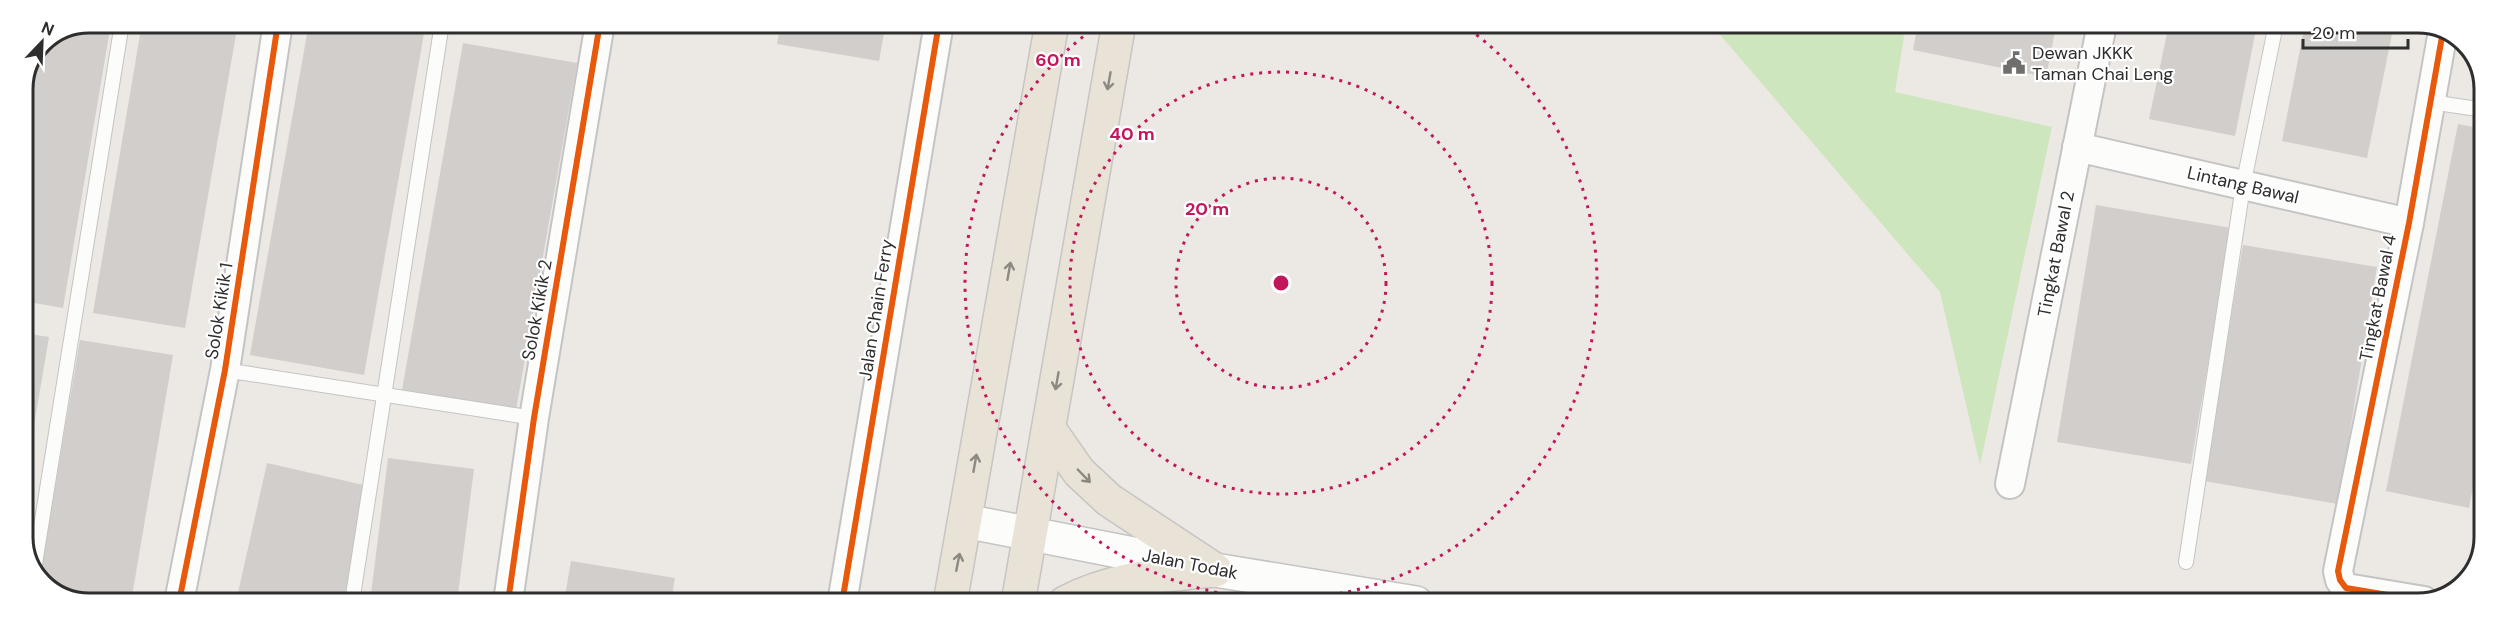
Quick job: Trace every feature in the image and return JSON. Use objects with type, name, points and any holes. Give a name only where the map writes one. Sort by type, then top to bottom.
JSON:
[{"type":"highway","points":[[952,593],[1050,33]]},
{"type":"highway","points":[[1020,593],[1117,33]]},
{"type":"highway","points":[[1049,429],[1079,472],[1109,500],[1215,570]]},
{"type":"highway","points":[[1084,593],[1134,578],[1215,570]]},
{"type":"main road","name":"Jalan Todak","points":[[965,521],[1345,593]]},
{"type":"street","name":"Solok Kikik 1","points":[[181,593],[225,370],[276,33]]},
{"type":"street","name":"Solok Kikik 2","points":[[509,593],[590,33]]},
{"type":"street","name":"Jalan Chain Ferry","points":[[844,593],[937,33]]},
{"type":"street","name":"Tingkat Bawal 2","points":[[2010,484],[2100,33]]},
{"type":"street","name":"Tingkat Bawal 4","points":[[2374,593],[2346,588],[2340,580],[2338,571],[2409,223],[2443,39]]},
{"type":"street","name":"Lintang Bawal","points":[[2077,147],[2409,223]]},
{"type":"lane","points":[[36,556],[120,33]]},
{"type":"lane","points":[[353,593],[440,33]]},
{"type":"lane","points":[[2186,562],[2243,186],[2274,33]]},
{"type":"lane","points":[[2431,102],[2474,108]]},
{"type":"lane","points":[[225,370],[534,418]]},
{"type":"green space","points":[[1719,33],[1905,33],[1895,92],[2052,127],[1980,465],[1940,292]]},
{"type":"building","points":[[109,33],[63,308],[33,303],[34,78],[36,72],[72,72],[72,36]]},
{"type":"building","points":[[140,33],[236,33],[185,328],[93,313]]},
{"type":"building","points":[[307,33],[424,33],[364,375],[250,355]]},
{"type":"building","points":[[779,33],[884,33],[879,61],[777,44]]},
{"type":"building","name":"Dewan JKKK Taman Chai Leng","points":[[1916,33],[2055,33],[2046,77],[1913,50]]},
{"type":"building","points":[[2167,33],[2255,33],[2235,136],[2149,119]]},
{"type":"building","points":[[2303,33],[2392,33],[2367,158],[2282,141]]},
{"type":"building","points":[[463,43],[577,63],[516,410],[402,390]]},
{"type":"building","points":[[2458,124],[2474,127],[2474,481],[2469,508],[2386,491]]},
{"type":"building","points":[[2096,205],[2231,228],[2191,464],[2057,442]]},
{"type":"building","points":[[2243,245],[2377,267],[2338,504],[2204,481]]},
{"type":"building","points":[[33,335],[49,337],[33,431]]},
{"type":"building","points":[[80,340],[173,355],[133,593],[89,593],[71,590],[52,579],[42,566]]},
{"type":"building","points":[[388,458],[474,469],[458,593],[371,593]]},
{"type":"building","points":[[267,463],[368,486],[345,593],[238,593]]},
{"type":"building","points":[[571,561],[675,578],[672,593],[566,593]]},
{"type":"cycle path","points":[[181,593],[225,370],[276,33]]},
{"type":"cycle path","points":[[509,593],[534,418],[598,33]]},
{"type":"cycle path","points":[[844,593],[937,33]]},
{"type":"cycle path","points":[[2376,593],[2346,588],[2340,580],[2338,571],[2409,223],[2442,39]]},
{"type":"place","name":"Dewan JKKK Taman Chai Leng","points":[[2014,63]]}]
